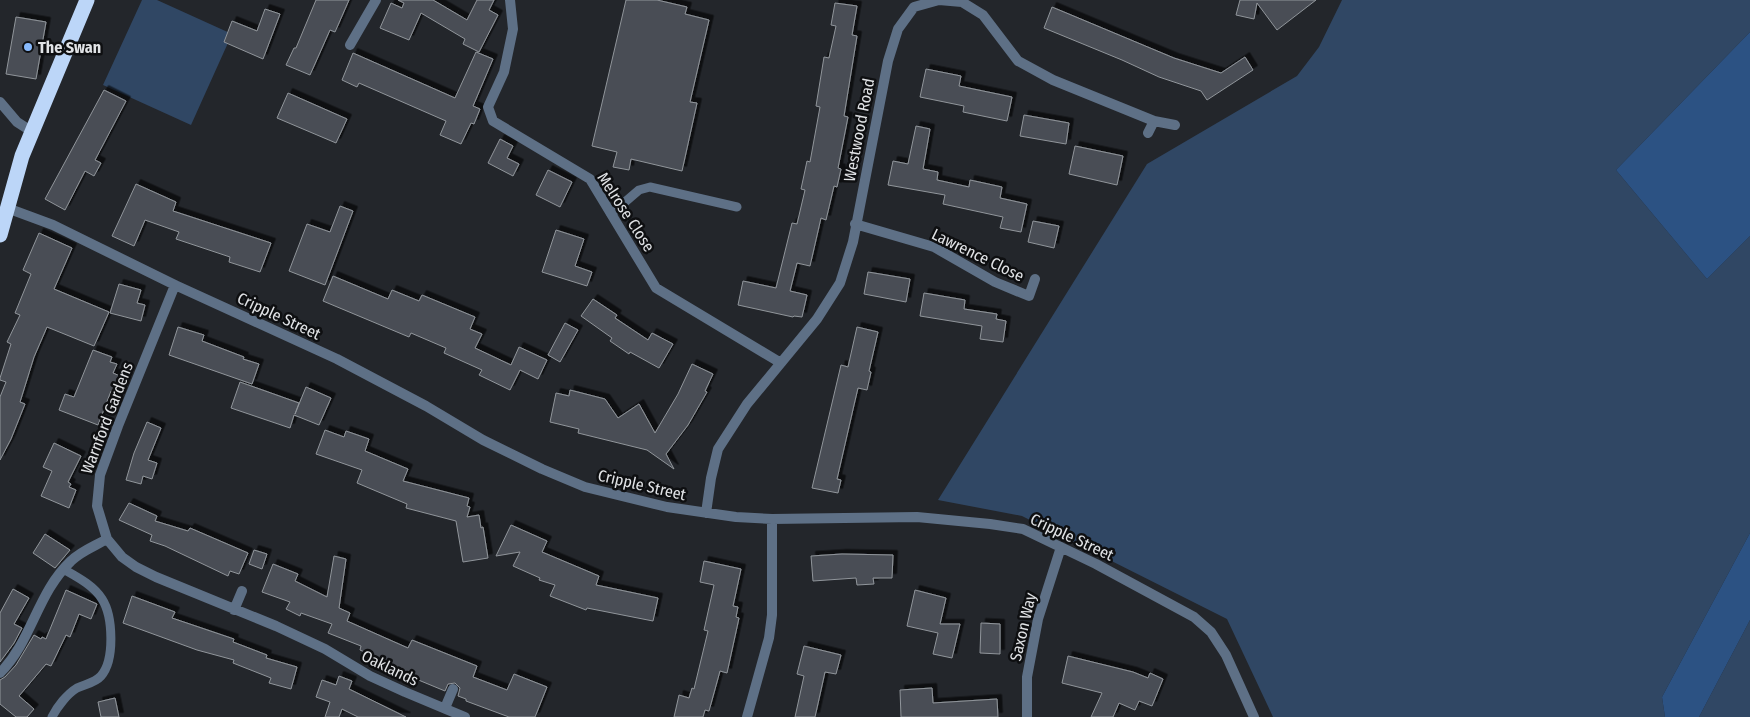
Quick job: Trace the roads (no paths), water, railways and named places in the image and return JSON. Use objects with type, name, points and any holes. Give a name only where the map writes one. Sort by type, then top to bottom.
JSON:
[{"type":"highway","points":[[0,235],[16,172],[31,131],[87,0]]},
{"type":"street","points":[[350,45],[376,0]]},
{"type":"street","name":"Melrose Close","points":[[510,0],[513,29],[506,64],[488,106],[493,121],[590,179],[656,288],[781,363]]},
{"type":"street","name":"Westwood Road","points":[[706,513],[711,478],[718,449],[747,404],[817,319],[840,283],[852,242],[888,61],[898,29],[914,7],[939,0],[962,2],[983,15],[1018,61],[1053,80],[1154,121],[1175,125]]},
{"type":"street","points":[[0,102],[17,122],[31,131]]},
{"type":"street","points":[[1148,133],[1154,121]]},
{"type":"street","name":"Cripple Street","points":[[7,208],[52,225],[175,285],[337,359],[426,406],[483,440],[542,469],[585,487],[667,508],[706,513],[772,519],[917,517],[1024,529],[1194,617],[1211,632],[1226,655],[1254,717]]},
{"type":"street","name":"Lawrence Close","points":[[855,224],[934,247],[995,282],[1029,296],[1035,279]]},
{"type":"street","name":"Warnford Gardens","points":[[175,285],[100,475],[97,506],[107,539],[122,556],[136,567],[156,578],[276,626],[325,649]]},
{"type":"street","points":[[747,717],[769,638],[772,615],[772,519]]},
{"type":"street","points":[[0,674],[22,644],[39,605],[63,569],[75,556],[107,539]]},
{"type":"street","name":"Saxon Way","points":[[1027,717],[1026,677],[1049,582],[1061,547]]},
{"type":"street","points":[[234,610],[242,591]]},
{"type":"street","name":"Oaklands","points":[[325,649],[370,676],[465,717]]},
{"type":"street","points":[[445,708],[453,689]]},
{"type":"lane","points":[[611,214],[639,190],[650,187],[737,207]]},
{"type":"lane","points":[[52,717],[56,710],[77,688],[100,677],[109,662],[111,654],[111,640],[103,601],[89,586],[63,569]]},
{"type":"place","name":"The Swan","points":[[28,47]]}]
